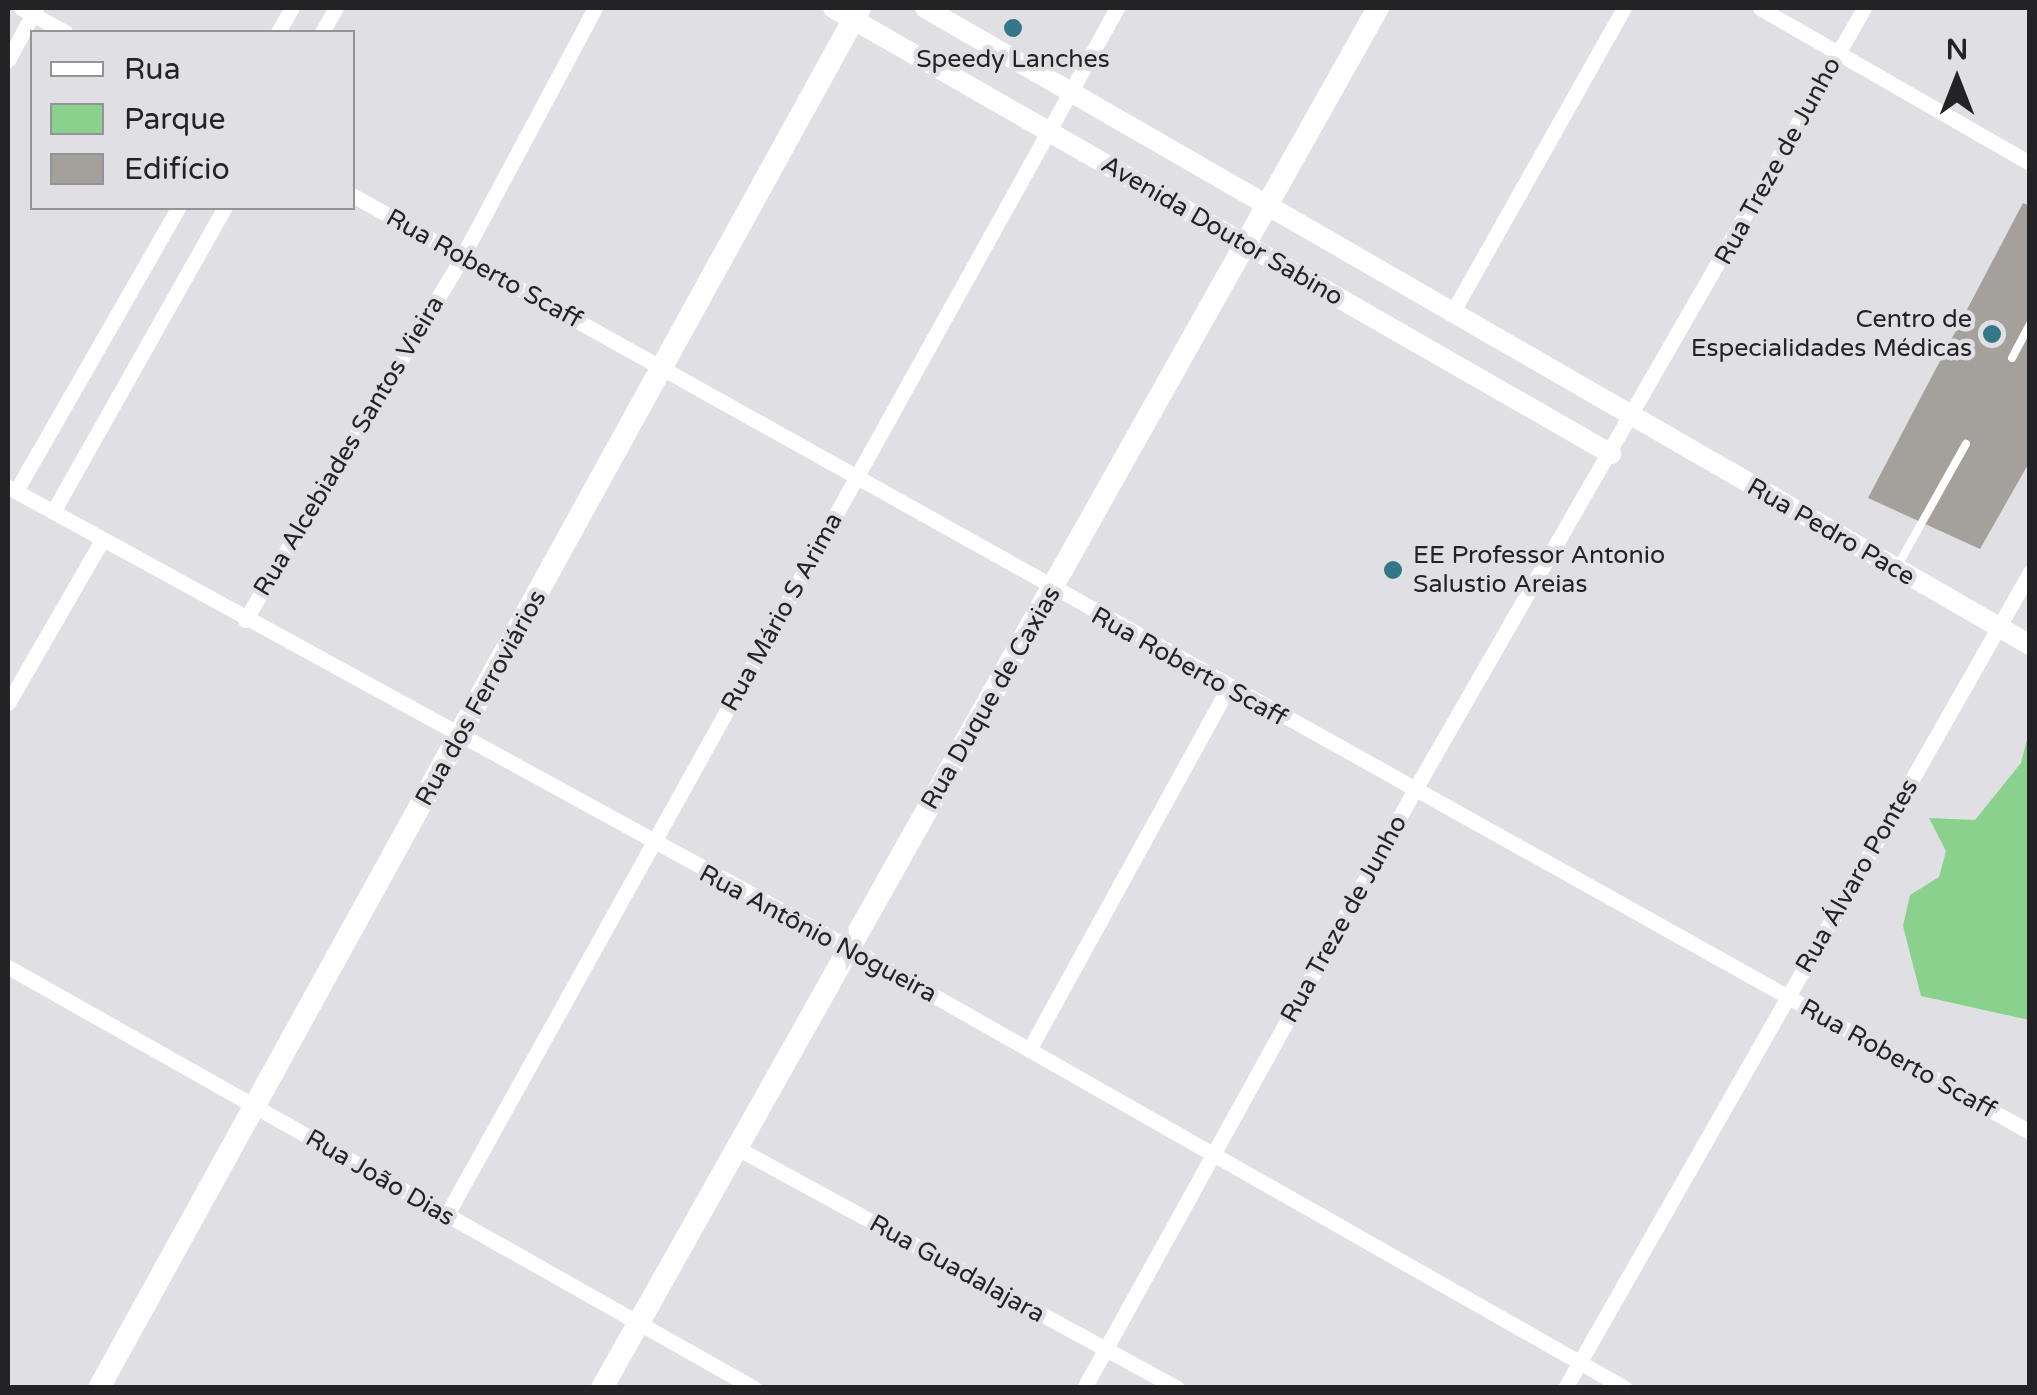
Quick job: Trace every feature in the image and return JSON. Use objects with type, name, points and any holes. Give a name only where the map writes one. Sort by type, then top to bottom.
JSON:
[{"type":"main road","name":"Rua Duque de Caxias","points":[[602,1388],[1378,8]]},
{"type":"main road","name":"Rua dos Ferroviários","points":[[99,1388],[458,739],[849,12]]},
{"type":"street","points":[[279,30],[292,8]]},
{"type":"street","points":[[323,30],[336,8]]},
{"type":"street","name":"Rua Alcebiades Santos Vieira","points":[[245,620],[462,257],[595,8]]},
{"type":"street","name":"Avenida Doutor Sabino","points":[[925,8],[1633,419]]},
{"type":"street","name":"Rua Mário S Arima","points":[[446,1216],[1117,8]]},
{"type":"street","points":[[1452,314],[1624,8]]},
{"type":"street","points":[[1760,8],[2030,163]]},
{"type":"street","name":"Rua Treze de Junho","points":[[1084,1388],[1414,791],[1633,419],[1864,8]]},
{"type":"street","points":[[8,60],[30,10],[62,30]]},
{"type":"street","name":"Avenida Doutor Sabino","points":[[849,12],[1048,131],[1611,454]]},
{"type":"street","name":"Rua Roberto Scaff","points":[[355,197],[1051,590],[2030,1132]]},
{"type":"street","points":[[12,489],[177,210]]},
{"type":"street","points":[[52,512],[223,210]]},
{"type":"street","name":"Rua Pedro Pace","points":[[1633,419],[2030,645]]},
{"type":"street","name":"Rua Antônio Nogueira","points":[[12,489],[458,739],[850,948],[1625,1388]]},
{"type":"street","points":[[8,704],[102,540]]},
{"type":"street","name":"Rua Álvaro Pontes","points":[[1565,1388],[2030,572]]},
{"type":"street","points":[[1029,1050],[1228,688]]},
{"type":"street","name":"Rua João Dias","points":[[8,967],[754,1388]]},
{"type":"street","name":"Rua Guadalajara","points":[[738,1148],[1178,1388]]},
{"type":"lane","points":[[2012,358],[2030,324]]},
{"type":"lane","points":[[1896,569],[1966,444]]},
{"type":"green space","points":[[2029,732],[2029,1020],[1921,996],[1903,926],[1910,895],[1939,877],[1946,851],[1929,818],[1975,820],[2021,763]]},
{"type":"building","name":"Centro de Especialidades Médicas","points":[[2023,203],[2030,206],[2030,461],[1980,549],[1868,498]]},
{"type":"place","name":"Speedy Lanches","points":[[1013,28]]},
{"type":"place","name":"Centro de Especialidades Médicas","points":[[1992,334]]},
{"type":"place","name":"EE Professor Antonio Salustio Areias","points":[[1393,570]]}]
